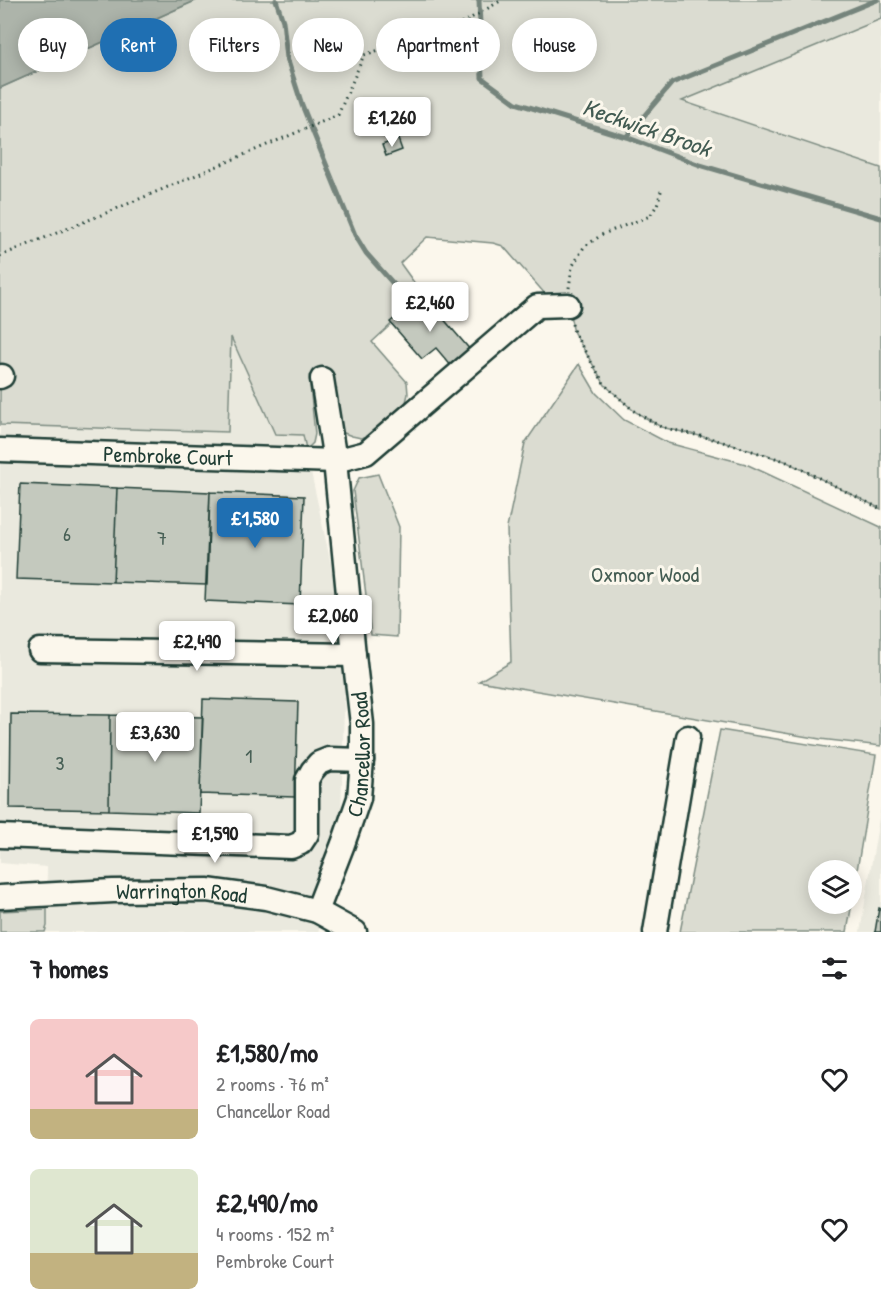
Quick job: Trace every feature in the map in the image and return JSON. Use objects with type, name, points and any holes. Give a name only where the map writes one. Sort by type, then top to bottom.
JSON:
[{"type":"street","name":"Pembroke Court","points":[[0,450],[335,461],[366,453],[537,306],[568,305]]},
{"type":"street","name":"Chancellor Road","points":[[316,911],[343,844],[358,798],[362,760],[362,724],[335,461],[322,379]]},
{"type":"street","points":[[40,650],[354,655]]},
{"type":"street","points":[[655,932],[688,737]]},
{"type":"street","points":[[0,836],[291,847],[301,843],[307,834],[308,780],[312,771],[319,763],[328,759],[362,760]]},
{"type":"street","name":"Warrington Road","points":[[0,897],[113,891],[207,890],[267,898],[316,911],[355,932]]},
{"type":"path","points":[[0,256],[338,115],[364,55],[466,21],[502,0]]},
{"type":"path","points":[[662,188],[657,206],[650,216],[603,234],[584,247],[572,267],[568,305],[574,333],[605,386],[634,411],[661,427],[713,439],[785,461],[881,509]]},
{"type":"shaded area","points":[[0,0],[197,0],[157,18],[100,18],[100,43],[88,49],[88,18],[18,18],[18,72],[36,72],[0,88]]},
{"type":"shaded area","points":[[881,19],[881,168],[681,101]]},
{"type":"shaded area","points":[[231,335],[275,434],[303,435],[346,634],[340,854],[318,932],[46,932],[47,867],[0,863],[0,425],[227,432]]},
{"type":"shaded area","points":[[881,807],[881,932],[860,932]]},
{"type":"green space","points":[[197,0],[881,0],[881,19],[682,101],[881,168],[881,509],[785,461],[713,439],[661,427],[634,411],[605,385],[574,333],[568,306],[549,317],[550,297],[503,246],[493,243],[427,237],[400,263],[423,295],[372,342],[407,382],[408,394],[405,406],[370,435],[361,438],[352,436],[344,433],[336,425],[328,373],[309,376],[315,434],[313,443],[306,449],[303,435],[275,434],[231,337],[228,432],[0,425],[0,88],[36,72],[88,72],[88,49],[100,43],[100,72],[177,72],[177,18],[157,18]]},
{"type":"green space","name":"Oxmoor Wood","points":[[579,364],[596,393],[624,420],[668,443],[746,464],[881,527],[881,746],[820,739],[479,681],[511,662],[507,528],[525,443]]},
{"type":"green space","points":[[378,474],[399,527],[397,637],[371,635],[353,491],[359,478]]},
{"type":"green space","points":[[720,730],[876,755],[859,860],[808,860],[808,914],[850,914],[847,932],[680,932]]},
{"type":"green space","points":[[47,909],[45,932],[0,932],[0,911]]},
{"type":"building","points":[[398,139],[402,150],[386,156],[382,145]]},
{"type":"building","points":[[423,295],[472,352],[453,368],[436,348],[422,359],[390,322]]},
{"type":"building","points":[[20,484],[117,488],[113,582],[16,579]]},
{"type":"building","points":[[117,488],[210,492],[207,585],[113,582]]},
{"type":"building","points":[[210,492],[304,496],[300,605],[205,601]]},
{"type":"building","points":[[203,699],[298,702],[295,797],[200,794]]},
{"type":"building","points":[[11,714],[110,715],[109,810],[10,808]]},
{"type":"building","points":[[110,715],[203,717],[199,813],[109,810]]},
{"type":"building","points":[[879,908],[881,909],[881,932],[875,932]]},
{"type":"waterway","points":[[276,0],[283,21],[287,58],[302,105],[355,235],[366,253],[405,297]]},
{"type":"waterway","name":"Keckwick Brook","points":[[479,0],[482,78],[516,103],[626,137],[700,165],[881,218]]},
{"type":"waterway","points":[[626,137],[672,83],[877,0]]}]
